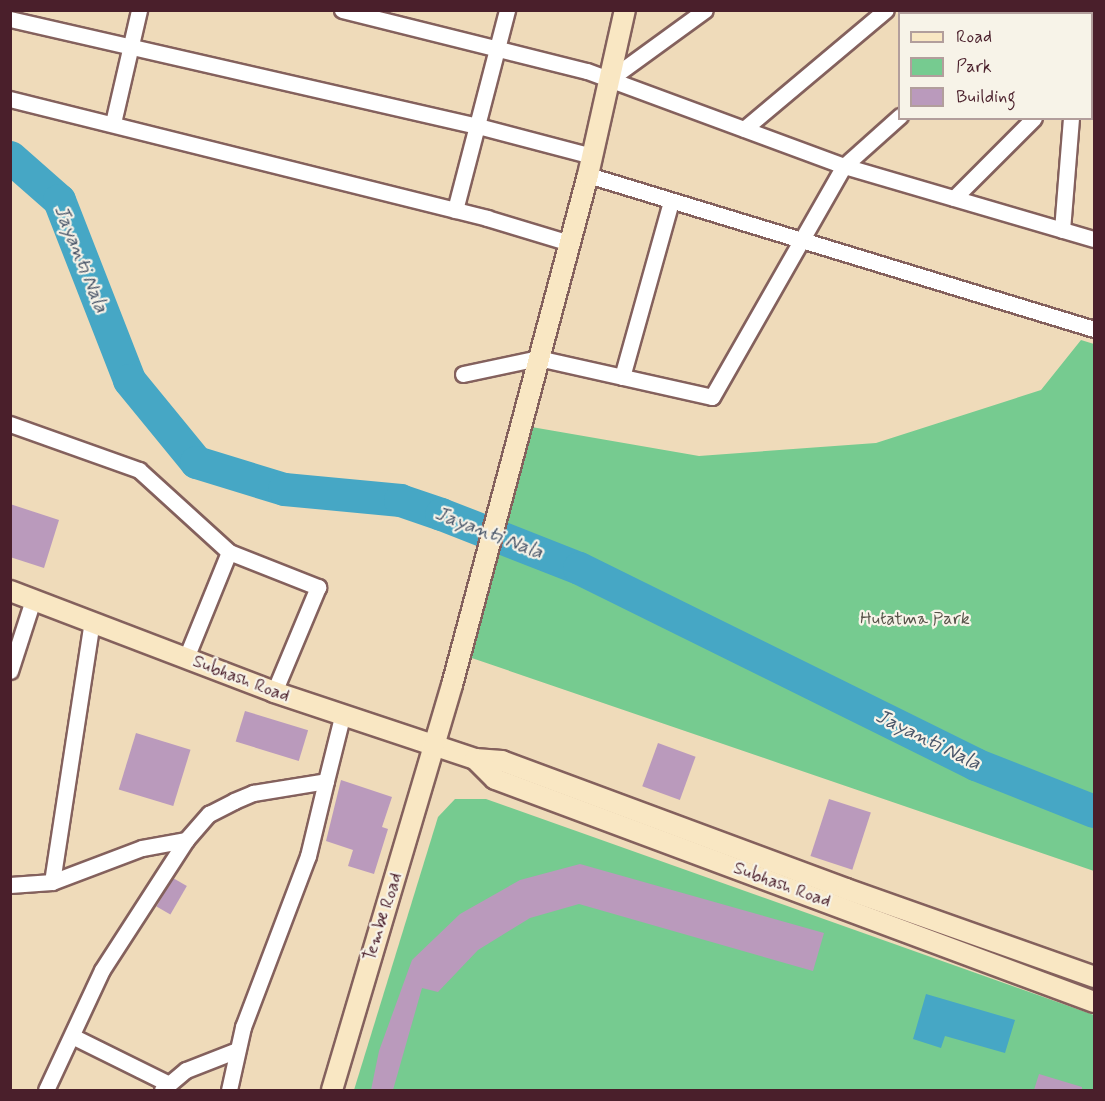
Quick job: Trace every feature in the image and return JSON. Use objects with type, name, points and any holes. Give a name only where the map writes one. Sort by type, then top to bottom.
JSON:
[{"type":"main road","name":"Tembe Road","points":[[332,1090],[351,1018],[415,821],[590,166],[625,10]]},
{"type":"main road","name":"Subhash Road","points":[[10,591],[274,692],[343,713],[475,759],[502,761],[1095,977]]},
{"type":"main road","name":"Subhash Road","points":[[475,759],[495,779],[1095,1002]]},
{"type":"street","points":[[113,123],[139,10]]},
{"type":"street","points":[[342,10],[498,48],[609,79],[844,166],[1095,239]]},
{"type":"street","points":[[455,210],[507,10]]},
{"type":"street","points":[[609,79],[705,10]]},
{"type":"street","points":[[744,129],[886,10]]},
{"type":"street","points":[[10,19],[478,126],[590,166],[671,201],[1095,329]]},
{"type":"street","points":[[10,99],[455,210],[570,243]]},
{"type":"street","points":[[463,374],[538,358],[712,397],[844,166],[898,118]]},
{"type":"street","points":[[954,198],[1032,120]]},
{"type":"street","points":[[1062,230],[1071,120]]},
{"type":"street","points":[[622,377],[671,201]]},
{"type":"street","points":[[10,424],[140,470],[229,552],[318,587],[274,692]]},
{"type":"street","points":[[186,658],[229,552]]},
{"type":"street","points":[[10,671],[33,600]]},
{"type":"street","points":[[52,882],[92,622]]},
{"type":"street","points":[[229,1090],[237,1050],[312,845],[343,713]]},
{"type":"street","points":[[46,1090],[124,932],[186,840],[209,814],[253,793],[326,782]]},
{"type":"street","points":[[10,885],[52,882],[142,848],[186,840]]},
{"type":"street","points":[[72,1036],[165,1087],[237,1050]]},
{"type":"green space","name":"Hutatma Park","points":[[1081,340],[1094,344],[1094,871],[460,654],[520,425],[699,456],[876,443],[1041,390]]},
{"type":"green space","points":[[455,799],[486,799],[1094,1015],[1094,1090],[354,1090],[438,817]]},
{"type":"water","points":[[926,994],[1015,1020],[1005,1053],[945,1036],[941,1048],[913,1039]]},
{"type":"building","points":[[10,504],[59,520],[44,568],[10,557]]},
{"type":"building","points":[[245,711],[308,730],[299,761],[236,742]]},
{"type":"building","points":[[136,733],[191,750],[173,806],[119,789]]},
{"type":"building","points":[[658,743],[696,757],[680,800],[642,786]]},
{"type":"building","points":[[341,780],[392,797],[382,827],[388,829],[374,874],[348,866],[353,850],[326,841]]},
{"type":"building","points":[[829,799],[871,813],[852,870],[810,856]]},
{"type":"building","points":[[580,864],[824,933],[813,971],[579,904],[530,918],[478,950],[438,992],[422,988],[393,1090],[371,1090],[379,1051],[412,960],[460,914],[520,880]]},
{"type":"building","points":[[173,878],[187,886],[170,915],[156,907]]},
{"type":"building","points":[[1039,1074],[1082,1087],[1082,1090],[1034,1090]]},
{"type":"waterway","name":"Jayanti Nala","points":[[10,157],[59,200],[129,380],[196,462],[284,489],[400,500],[441,514],[579,568],[975,764],[1094,811]]}]
